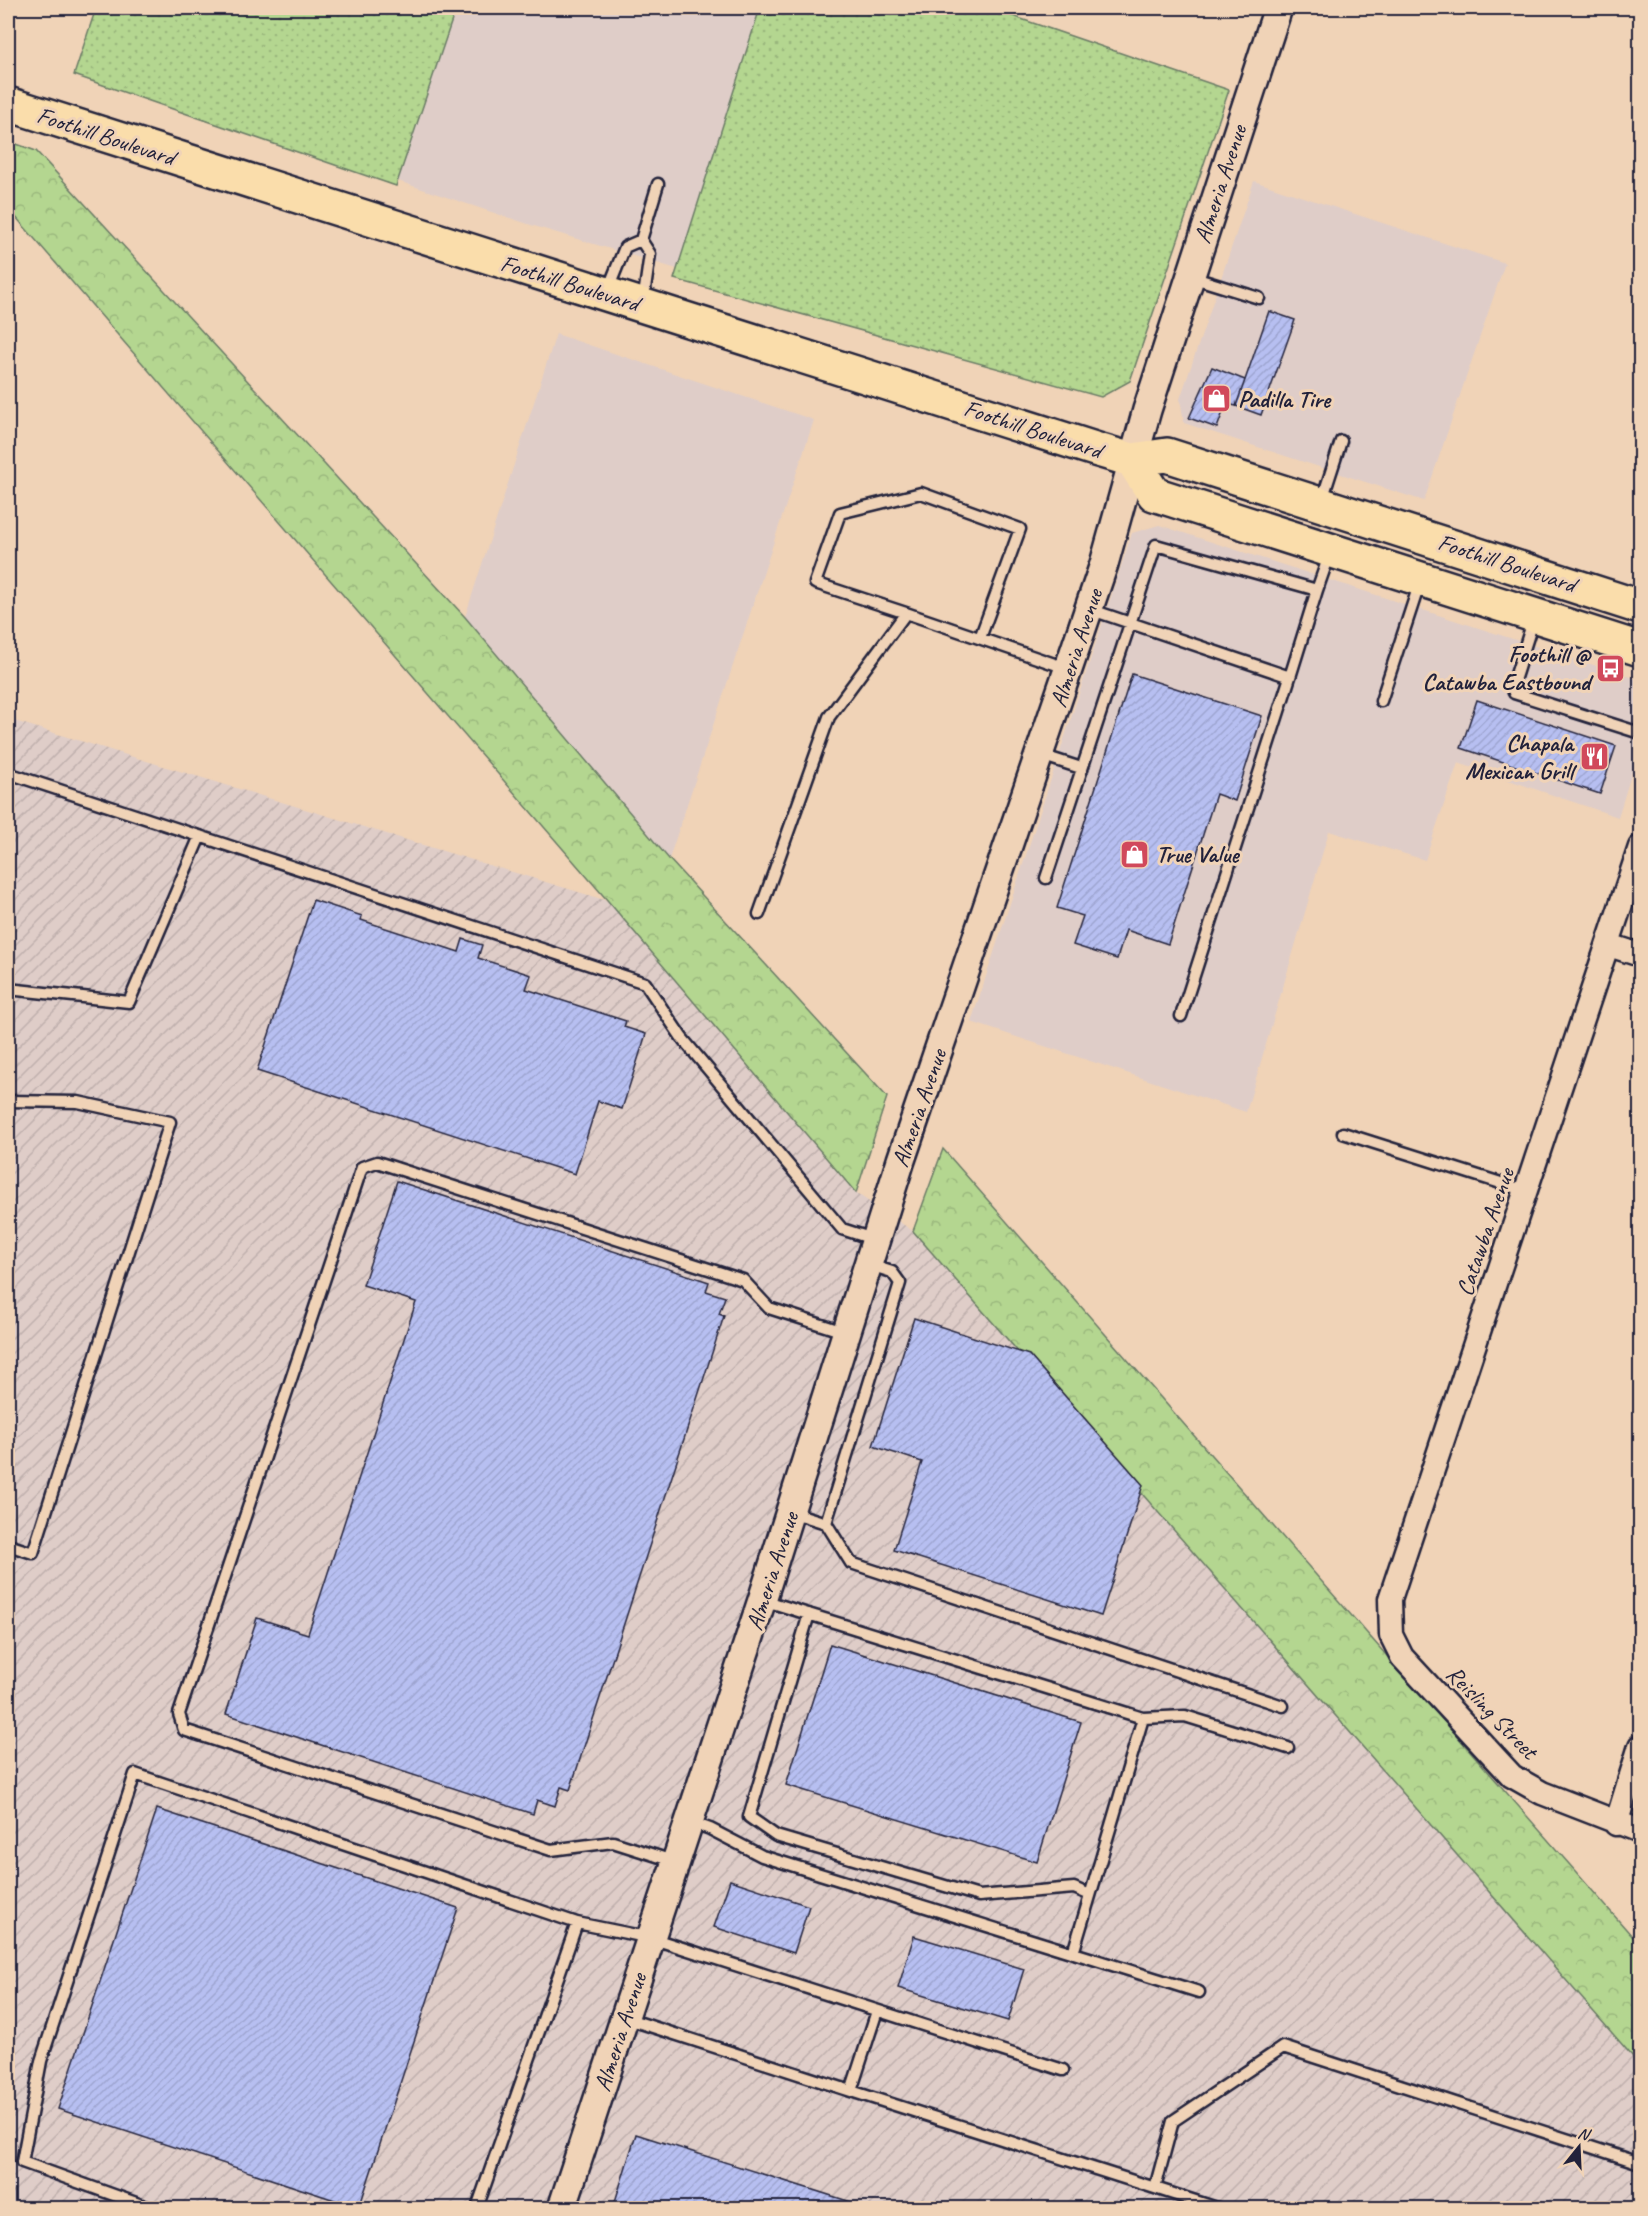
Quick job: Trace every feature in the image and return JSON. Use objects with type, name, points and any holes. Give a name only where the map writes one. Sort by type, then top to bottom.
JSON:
[{"type":"main road","name":"Foothill Boulevard","points":[[8,104],[1132,460],[1167,455],[1641,607]]},
{"type":"main road","name":"Foothill Boulevard","points":[[1132,460],[1154,494],[1641,649]]},
{"type":"street","name":"Almeria Avenue","points":[[562,2208],[791,1512],[901,1160],[1089,609],[1132,460],[1278,8]]},
{"type":"street","name":"Catawba Avenue","points":[[1391,1635],[1390,1599],[1641,847]]},
{"type":"street","points":[[1609,945],[1641,955]]},
{"type":"street","name":"Reisling Street","points":[[1391,1635],[1402,1657],[1512,1776],[1542,1793],[1616,1824],[1641,1831]]},
{"type":"street","points":[[1616,1824],[1641,1746]]},
{"type":"lane","points":[[606,295],[625,247],[641,240],[658,184]]},
{"type":"lane","points":[[641,240],[650,254],[643,306]]},
{"type":"lane","points":[[1190,277],[1259,298]]},
{"type":"lane","points":[[1321,503],[1341,441]]},
{"type":"lane","points":[[980,638],[1020,528],[921,493],[840,513],[815,583],[1069,669]]},
{"type":"lane","points":[[1046,878],[1156,545],[1317,590]]},
{"type":"lane","points":[[1181,1016],[1330,551]]},
{"type":"lane","points":[[1381,701],[1420,579]]},
{"type":"lane","points":[[1089,609],[1290,677]]},
{"type":"lane","points":[[759,914],[829,717],[906,613]]},
{"type":"lane","points":[[1535,615],[1512,687],[1514,693],[1641,733]]},
{"type":"lane","points":[[1041,755],[1081,768]]},
{"type":"lane","points":[[8,773],[645,983],[682,1038],[842,1229],[872,1253],[900,1283],[826,1523]]},
{"type":"lane","points":[[8,989],[129,1002],[200,836]]},
{"type":"lane","points":[[8,1101],[78,1102],[170,1122],[33,1553],[8,1545]]},
{"type":"lane","points":[[1343,1133],[1527,1191]]},
{"type":"lane","points":[[676,1862],[613,1842],[551,1850],[184,1730],[179,1714],[362,1167],[377,1162],[743,1280],[769,1308],[847,1333]]},
{"type":"lane","points":[[791,1512],[826,1523],[851,1563],[1283,1706]]},
{"type":"lane","points":[[762,1600],[1143,1718],[1185,1716],[1288,1748]]},
{"type":"lane","points":[[809,1614],[749,1817],[776,1836],[979,1896],[1074,1888],[1090,1895]]},
{"type":"lane","points":[[1073,1953],[1143,1718]]},
{"type":"lane","points":[[150,2208],[22,2162],[41,2061],[135,1774],[577,1923],[651,1938],[1063,2070]]},
{"type":"lane","points":[[689,1822],[710,1829],[762,1856],[1199,1992]]},
{"type":"lane","points":[[477,2208],[577,1923]]},
{"type":"lane","points":[[851,2091],[877,2011]]},
{"type":"lane","points":[[625,2018],[1217,2208]]},
{"type":"lane","points":[[1155,2188],[1173,2121],[1282,2047],[1641,2163]]},
{"type":"shaded area","points":[[456,8],[760,8],[677,269],[534,226],[398,181]]},
{"type":"shaded area","points":[[1254,181],[1505,263],[1424,501],[1184,423],[1180,399]]},
{"type":"shaded area","points":[[556,334],[814,420],[669,859],[465,617]]},
{"type":"shaded area","points":[[1159,525],[1640,680],[1640,746],[1618,817],[1458,763],[1425,860],[1329,831],[1246,1112],[971,1022],[1132,533]]},
{"type":"shaded area","points":[[8,719],[608,901],[856,1193],[913,1231],[1640,2064],[1640,2208],[8,2208]]},
{"type":"green space","points":[[96,8],[456,8],[396,186],[74,75]]},
{"type":"green space","points":[[760,8],[989,8],[1229,90],[1130,381],[1101,397],[674,279]]},
{"type":"green space","points":[[8,141],[36,151],[465,617],[669,859],[887,1097],[856,1193],[608,901],[8,208]]},
{"type":"green space","points":[[943,1149],[1640,1945],[1640,2065],[913,1231]]},
{"type":"building","points":[[1269,311],[1295,320],[1261,415],[1236,406]]},
{"type":"building","name":"Padilla Tire","points":[[1212,367],[1245,380],[1236,406],[1226,404],[1217,428],[1189,418]]},
{"type":"building","name":"True Value","points":[[1132,674],[1262,716],[1235,801],[1216,794],[1168,944],[1126,930],[1117,959],[1073,945],[1083,916],[1057,908]]},
{"type":"building","points":[[1477,700],[1616,746],[1600,794],[1461,748]]},
{"type":"building","points":[[313,900],[362,916],[361,920],[459,952],[463,939],[482,945],[478,958],[531,975],[526,989],[626,1021],[624,1027],[646,1034],[622,1109],[598,1101],[575,1174],[257,1071]]},
{"type":"building","points":[[397,1181],[709,1282],[706,1291],[725,1297],[719,1314],[724,1316],[570,1790],[561,1787],[555,1806],[537,1800],[533,1814],[226,1714],[257,1618],[308,1634],[416,1302],[363,1285]]},
{"type":"building","points":[[914,1318],[1029,1355],[1143,1485],[1101,1616],[894,1550],[922,1462],[873,1446]]},
{"type":"building","points":[[830,1644],[1081,1722],[1037,1862],[786,1785]]},
{"type":"building","points":[[157,1809],[458,1908],[359,2208],[58,2109]]},
{"type":"building","points":[[730,1880],[809,1906],[794,1953],[714,1927]]},
{"type":"building","points":[[914,1936],[1024,1969],[1008,2021],[898,1988]]},
{"type":"building","points":[[636,2134],[870,2208],[613,2208]]},
{"type":"place","name":"Padilla Tire","points":[[1217,399]]},
{"type":"place","name":"Foothill @ Catawba Eastbound","points":[[1611,668]]},
{"type":"place","name":"Chapala Mexican Grill","points":[[1594,757]]},
{"type":"place","name":"True Value","points":[[1135,854]]}]
